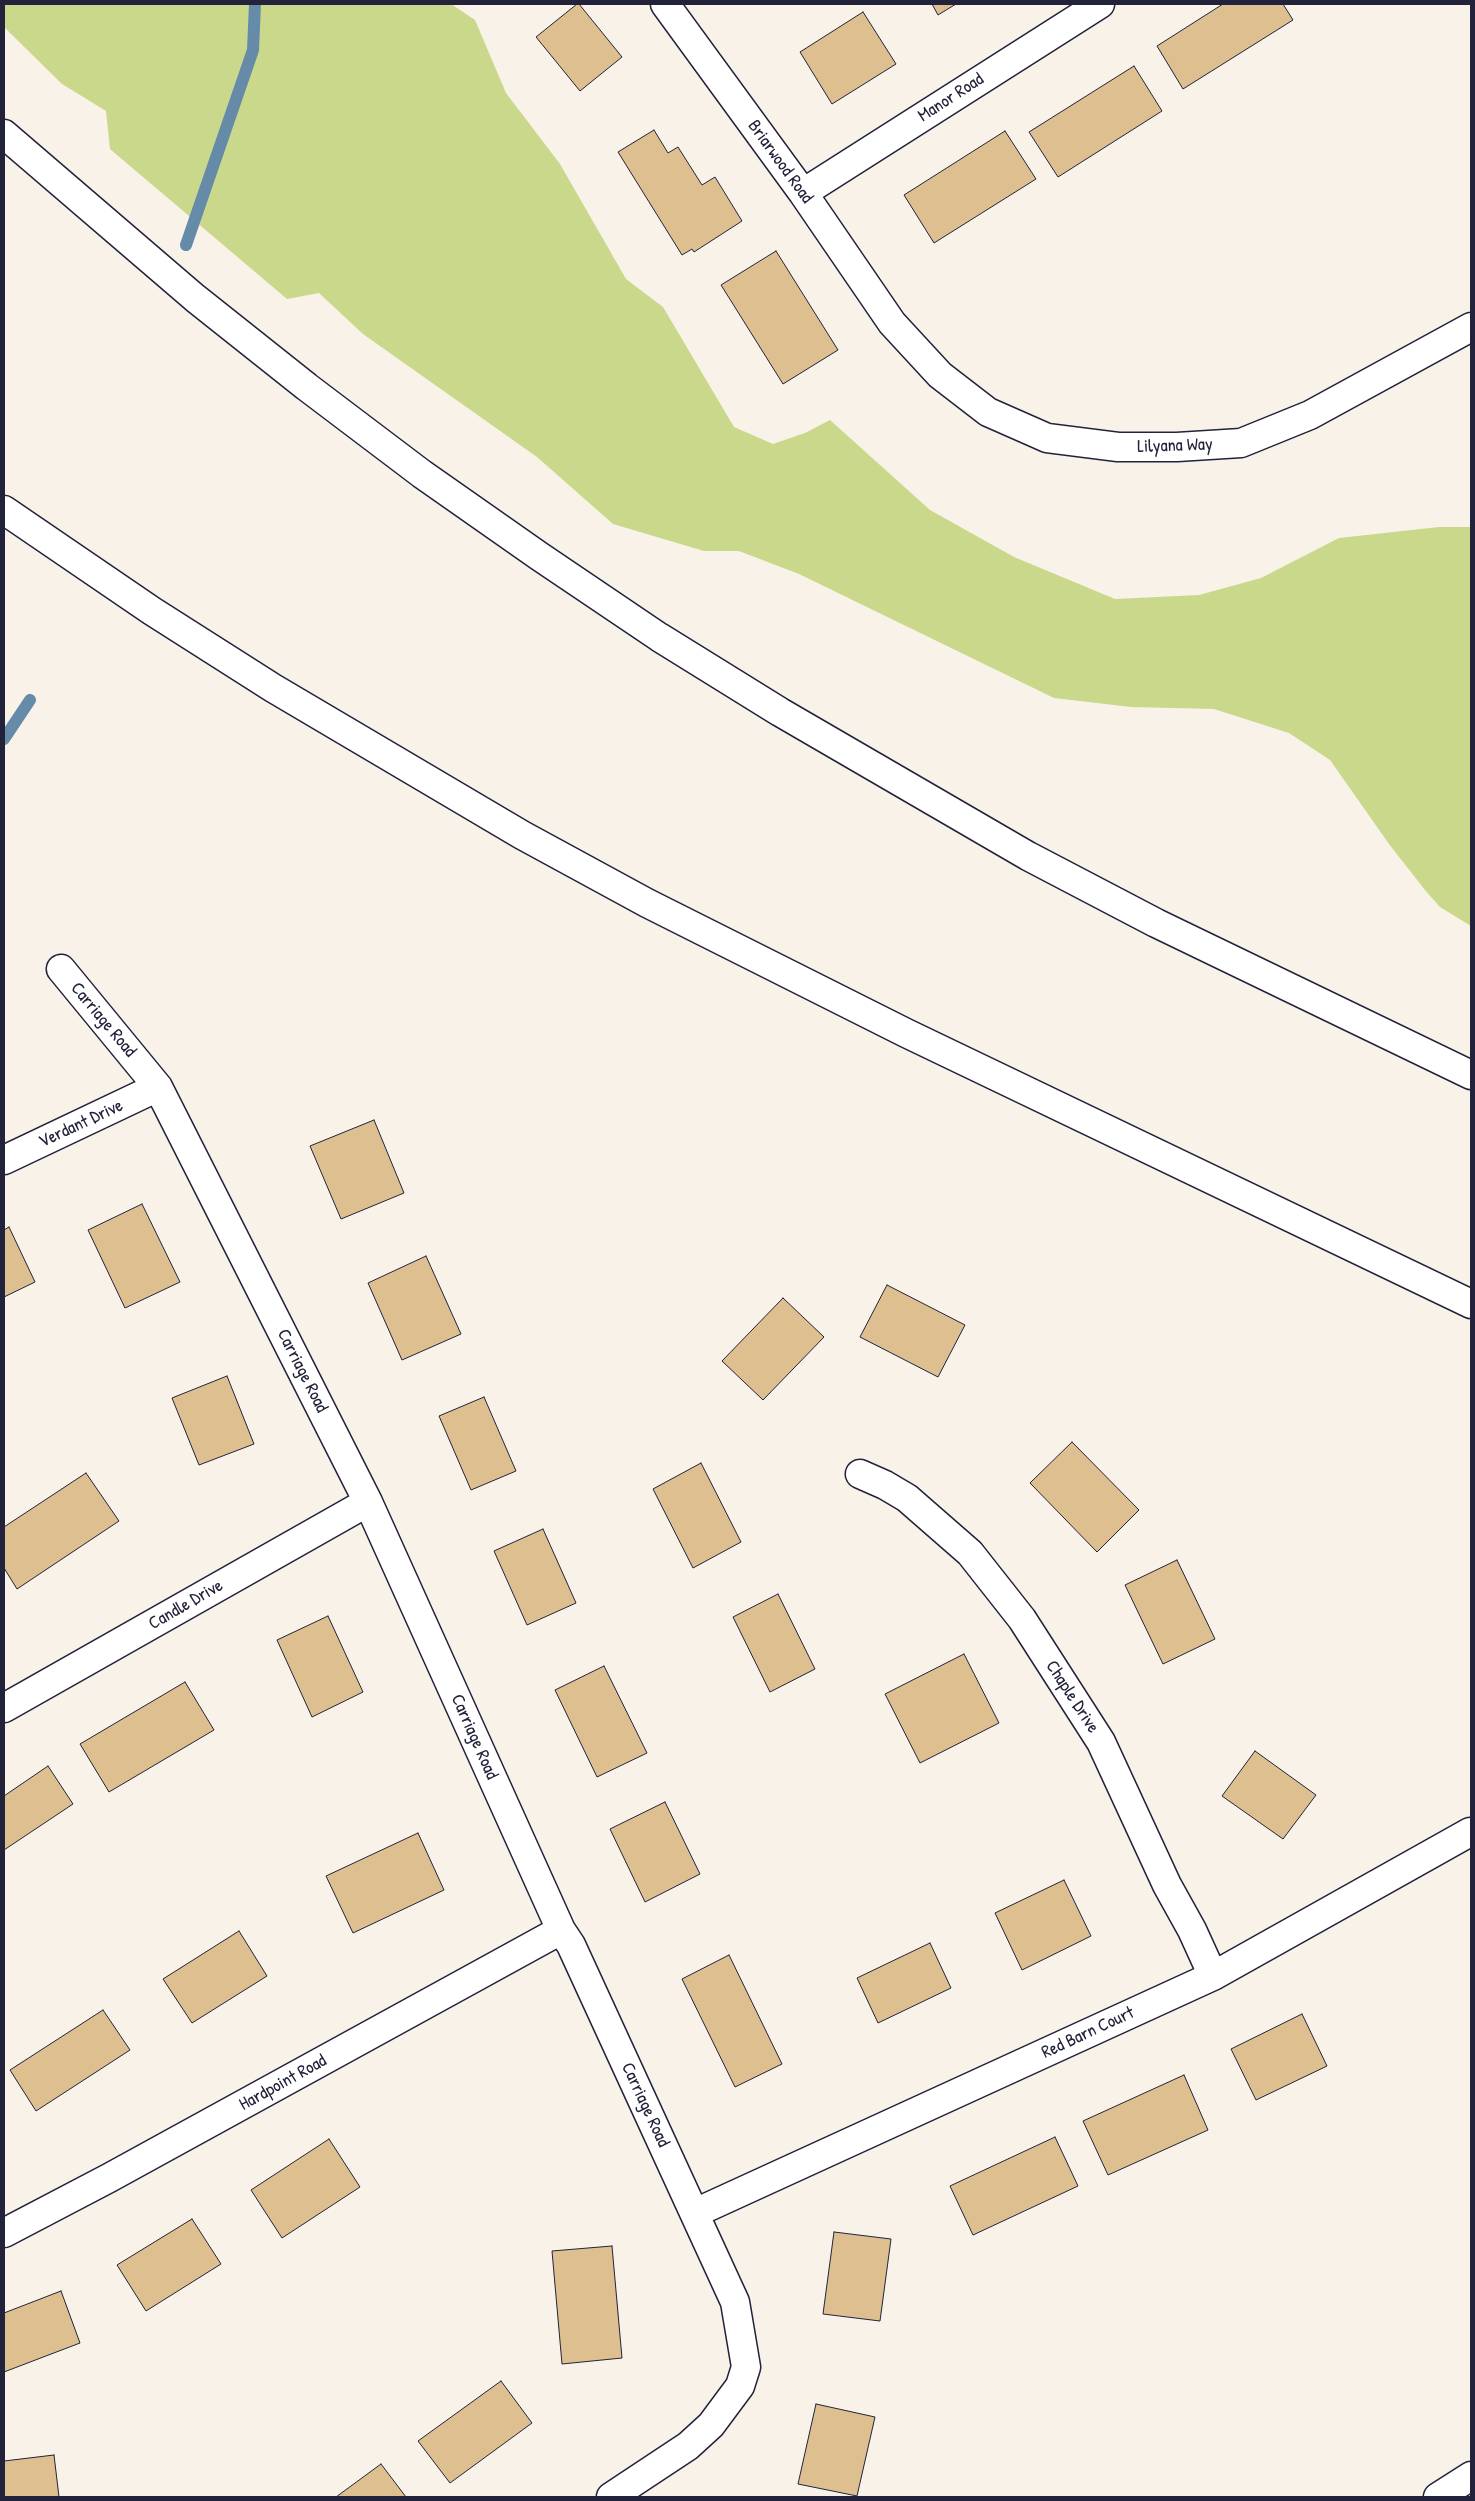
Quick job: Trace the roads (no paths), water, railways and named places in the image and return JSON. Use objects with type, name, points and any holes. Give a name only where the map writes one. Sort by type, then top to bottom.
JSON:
[{"type":"main road","name":"Briarwood Road","points":[[665,4],[803,193],[892,323]]},
{"type":"main road","name":"Manor Road","points":[[803,193],[1100,4]]},
{"type":"main road","points":[[4,134],[188,292],[307,387],[453,496],[659,637],[780,712],[1028,856],[1156,923],[1471,1075]]},
{"type":"main road","name":"Lilyana Way","points":[[892,323],[940,375],[988,412],[1047,438],[1118,447],[1177,447],[1241,443],[1310,415],[1471,327]]},
{"type":"main road","points":[[4,510],[152,611],[272,688],[395,762],[589,871],[897,1028],[1471,1304]]},
{"type":"main road","name":"Carriage Road","points":[[61,969],[158,1088],[368,1502],[561,1930],[571,1945],[735,2302],[746,2367],[740,2386],[711,2425],[688,2446],[622,2494]]},
{"type":"main road","name":"Verdant Drive","points":[[4,1160],[158,1088]]},
{"type":"main road","name":"Chaple Drive","points":[[860,1474],[885,1485],[907,1498],[970,1553],[1022,1619],[1101,1742],[1167,1885],[1192,1930],[1213,1976]]},
{"type":"main road","name":"Candle Drive","points":[[4,1708],[368,1502]]},
{"type":"main road","name":"Red Barn Court","points":[[695,2213],[1213,1976],[1470,1832]]},
{"type":"main road","name":"Hardpoint Road","points":[[4,2233],[118,2174],[561,1930]]},
{"type":"main road","points":[[1438,2497],[1471,2476]]},
{"type":"main road","points":[[1438,2497],[1454,2497]]},
{"type":"waterway","points":[[186,245],[253,50],[255,4]]},
{"type":"waterway","points":[[4,739],[30,700]]}]
